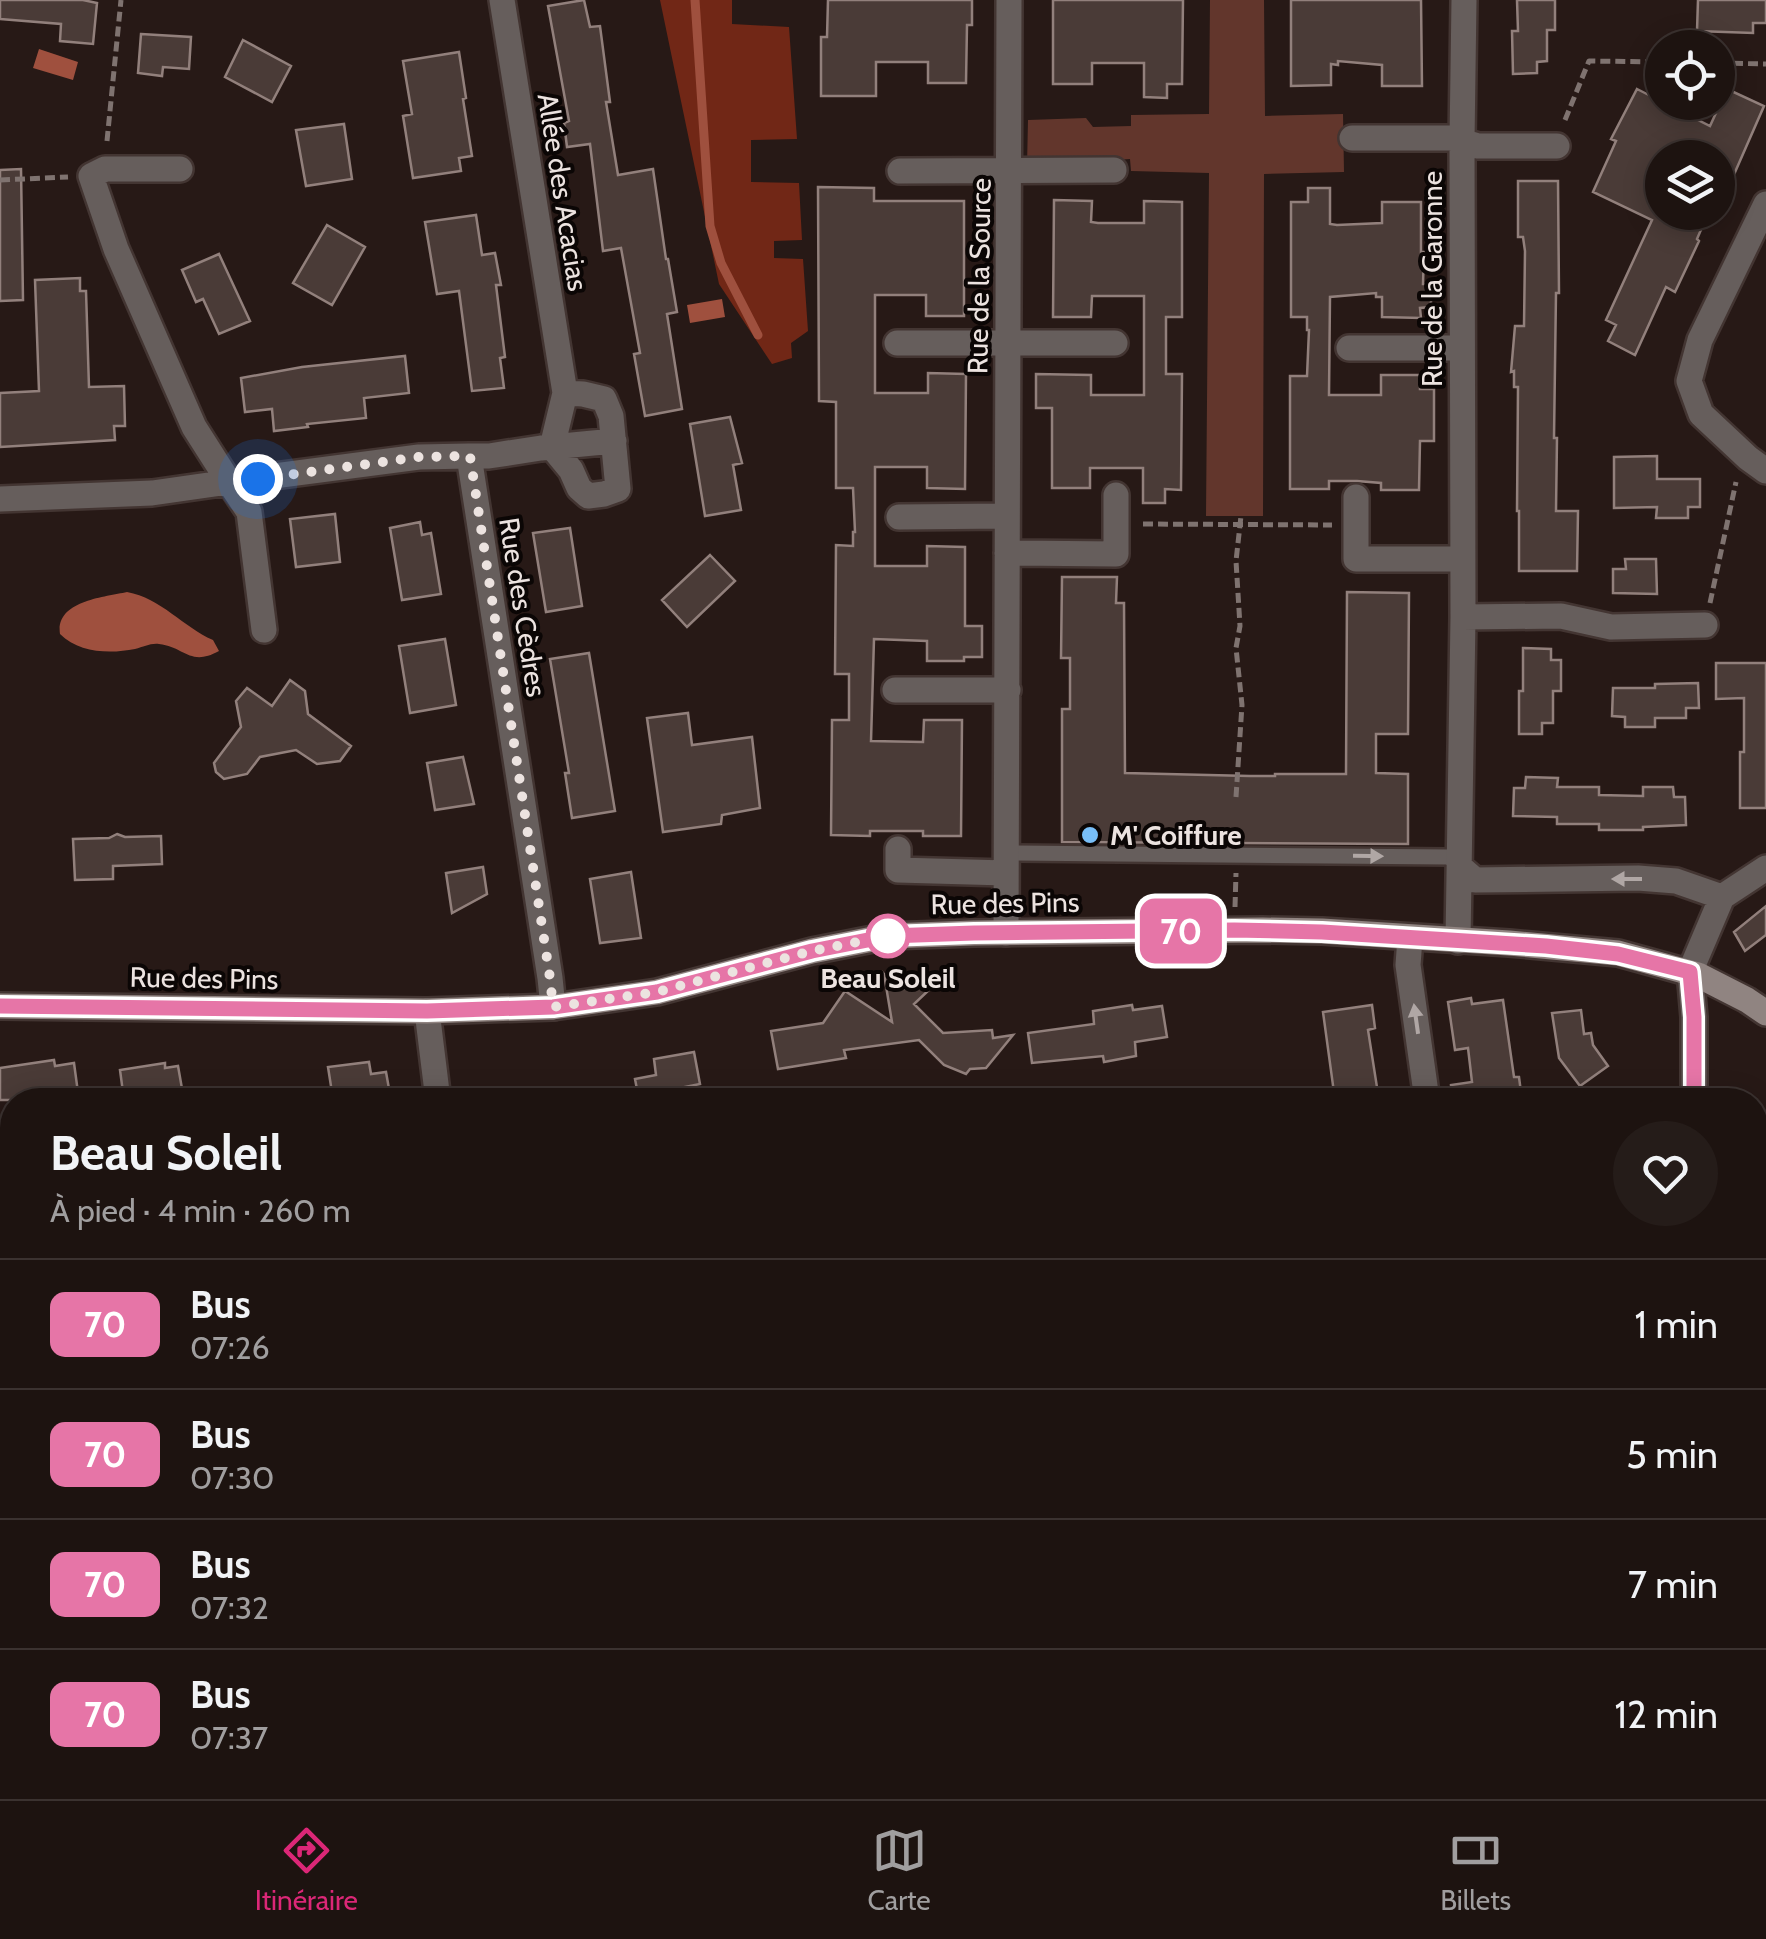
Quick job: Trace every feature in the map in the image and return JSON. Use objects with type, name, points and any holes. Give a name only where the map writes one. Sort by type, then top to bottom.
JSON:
[{"type":"street","name":"Allée des Acacias","points":[[502,0],[565,393],[552,447]]},
{"type":"street","name":"Rue de la Source","points":[[1006,933],[1010,0]]},
{"type":"street","name":"Rue de la Garonne","points":[[1458,941],[1464,0]]},
{"type":"street","points":[[1352,138],[1451,138],[1478,146],[1556,146]]},
{"type":"street","points":[[180,169],[98,172],[116,249],[194,426],[249,512],[264,630]]},
{"type":"street","points":[[900,171],[1114,170]]},
{"type":"street","points":[[1757,464],[1701,414],[1689,381],[1700,340],[1766,204]]},
{"type":"street","points":[[896,343],[1115,343]]},
{"type":"street","points":[[1349,348],[1462,348]]},
{"type":"street","points":[[552,447],[588,496],[618,490],[611,416],[604,399],[565,393]]},
{"type":"street","points":[[0,499],[152,493],[419,457],[489,456],[614,441]]},
{"type":"street","name":"Rue des Cèdres","points":[[470,456],[553,1007]]},
{"type":"street","points":[[1007,553],[1116,554],[1116,495]]},
{"type":"street","points":[[1356,497],[1356,559],[1462,559]]},
{"type":"street","points":[[899,516],[1006,516]]},
{"type":"street","points":[[1462,617],[1561,616],[1610,627],[1705,625]]},
{"type":"street","points":[[895,690],[1008,690]]},
{"type":"street","points":[[898,849],[898,870],[1007,863]]},
{"type":"street","points":[[1460,867],[1475,880],[1676,881],[1722,897]]},
{"type":"street","points":[[1694,1088],[1690,972],[1722,897],[1766,868]]},
{"type":"street","name":"Rue des Pins","points":[[0,1006],[427,1011],[553,1007],[657,992],[812,951],[888,936],[1234,930],[1322,932],[1618,954],[1690,972],[1766,1013]]},
{"type":"street","points":[[1410,938],[1408,965],[1425,1088]]},
{"type":"street","points":[[427,1011],[437,1088]]},
{"type":"lane","points":[[1007,863],[1236,853],[1449,857],[1460,867]]},
{"type":"path","points":[[0,180],[98,172],[120,0]]},
{"type":"path","points":[[1572,100],[1589,61],[1645,62]]},
{"type":"path","points":[[1735,63],[1766,64]]},
{"type":"path","points":[[1705,625],[1739,468],[1757,464]]},
{"type":"path","points":[[1236,797],[1241,723],[1236,648],[1240,626],[1236,561],[1240,516]]},
{"type":"path","points":[[1138,524],[1336,525]]},
{"type":"path","points":[[1234,930],[1236,853]]},
{"type":"shaded area","points":[[660,0],[732,0],[732,24],[789,27],[797,139],[751,140],[751,182],[799,183],[802,240],[774,241],[774,258],[803,259],[808,331],[791,343],[792,358],[772,364],[719,284]]},
{"type":"shaded area","points":[[1210,0],[1264,0],[1265,116],[1343,114],[1344,172],[1264,174],[1263,516],[1206,516],[1209,173],[1131,171],[1130,159],[1027,166],[1028,120],[1086,118],[1093,127],[1131,126],[1131,115],[1209,114]]},
{"type":"shaded area","points":[[39,49],[78,62],[73,80],[33,68]]},
{"type":"shaded area","points":[[722,299],[725,317],[690,323],[687,305]]},
{"type":"shaded area","points":[[127,592],[161,606],[213,640],[219,651],[194,657],[156,644],[125,651],[95,650],[76,645],[60,634],[60,623],[73,608]]},
{"type":"building","points":[[0,0],[97,3],[93,44],[60,41],[61,24],[0,19]]},
{"type":"building","points":[[584,0],[590,27],[600,26],[610,102],[606,102],[618,175],[653,169],[677,312],[667,314],[682,409],[645,416],[634,354],[640,353],[621,248],[603,251],[590,144],[567,147],[564,123],[569,121],[548,6]]},
{"type":"building","points":[[828,0],[972,0],[972,25],[967,25],[966,83],[928,83],[928,62],[876,62],[876,96],[821,96],[821,37],[827,37]]},
{"type":"building","points":[[1053,0],[1183,0],[1182,84],[1167,84],[1167,98],[1144,97],[1144,63],[1092,63],[1092,84],[1053,84]]},
{"type":"building","points":[[1291,0],[1421,0],[1422,86],[1382,86],[1382,65],[1338,61],[1338,65],[1331,64],[1331,85],[1291,86]]},
{"type":"building","points":[[1517,0],[1555,0],[1555,30],[1547,30],[1547,61],[1537,62],[1537,73],[1513,74],[1512,31],[1518,31]]},
{"type":"building","points":[[1698,0],[1766,0],[1766,23],[1753,23],[1753,33],[1697,30]]},
{"type":"building","points":[[141,34],[191,37],[189,69],[163,67],[162,76],[138,73]]},
{"type":"building","points":[[243,40],[291,66],[272,102],[225,77]]},
{"type":"building","points":[[459,52],[472,156],[459,158],[461,171],[413,178],[403,116],[412,114],[403,61]]},
{"type":"building","points":[[1637,89],[1645,93],[1645,120],[1698,120],[1710,126],[1713,120],[1735,120],[1735,93],[1764,106],[1735,172],[1735,140],[1645,140],[1645,217],[1593,192],[1616,141],[1611,139]]},
{"type":"building","points":[[344,124],[352,179],[306,186],[296,130]]},
{"type":"building","points":[[21,169],[23,300],[0,301],[0,170]]},
{"type":"building","points":[[1518,181],[1558,181],[1556,511],[1578,511],[1577,571],[1519,571],[1518,387],[1514,387],[1514,371],[1511,372],[1515,326],[1524,326],[1525,251],[1523,237],[1518,237]]},
{"type":"building","points":[[818,187],[874,188],[874,201],[964,201],[964,316],[926,316],[926,295],[875,295],[875,393],[928,393],[928,373],[966,374],[965,489],[927,488],[927,467],[875,467],[875,566],[927,566],[927,546],[965,547],[965,626],[982,626],[982,657],[927,661],[927,641],[874,639],[871,741],[923,742],[924,720],[962,720],[961,836],[923,836],[923,831],[831,835],[832,720],[849,720],[849,674],[835,674],[836,545],[853,546],[855,532],[853,488],[836,488],[836,402],[819,401]]},
{"type":"building","points":[[1308,188],[1330,188],[1330,224],[1337,225],[1382,223],[1382,202],[1421,202],[1423,284],[1431,284],[1431,307],[1420,308],[1421,318],[1382,317],[1382,297],[1376,297],[1376,293],[1330,297],[1329,395],[1381,395],[1381,375],[1420,375],[1420,389],[1434,389],[1434,441],[1420,441],[1419,490],[1381,490],[1381,483],[1357,481],[1329,481],[1329,489],[1290,489],[1290,376],[1307,376],[1309,330],[1307,317],[1291,317],[1291,202],[1308,202]]},
{"type":"building","points":[[1054,200],[1092,201],[1091,222],[1098,223],[1144,223],[1144,201],[1182,202],[1182,317],[1166,317],[1166,374],[1182,374],[1181,490],[1165,489],[1165,503],[1143,503],[1143,468],[1090,468],[1090,488],[1052,488],[1052,408],[1036,408],[1036,374],[1091,375],[1091,395],[1144,395],[1144,296],[1092,296],[1091,317],[1053,317]]},
{"type":"building","points":[[476,215],[482,255],[495,253],[505,357],[500,358],[504,388],[472,391],[459,291],[437,294],[425,222]]},
{"type":"building","points":[[327,225],[365,247],[332,305],[293,283]]},
{"type":"building","points":[[1647,230],[1701,230],[1675,292],[1666,287],[1635,355],[1608,341],[1616,325],[1606,320]]},
{"type":"building","points":[[219,254],[250,321],[219,334],[203,299],[196,302],[182,270]]},
{"type":"building","points":[[80,278],[80,291],[86,291],[89,387],[124,386],[125,426],[114,426],[115,440],[0,447],[0,393],[39,391],[35,280]]},
{"type":"building","points":[[405,356],[409,393],[364,398],[366,418],[274,431],[272,409],[245,412],[241,378]]},
{"type":"building","points":[[730,417],[742,463],[733,465],[741,510],[705,516],[690,424]]},
{"type":"building","points":[[1657,456],[1657,479],[1700,479],[1700,507],[1688,507],[1688,518],[1656,518],[1657,507],[1614,508],[1614,457]]},
{"type":"building","points":[[335,514],[340,562],[296,567],[290,519]]},
{"type":"building","points":[[420,522],[422,535],[431,533],[441,594],[402,600],[390,528]]},
{"type":"building","points":[[570,528],[582,606],[546,612],[533,533]]},
{"type":"building","points":[[710,555],[735,581],[687,627],[662,600]]},
{"type":"building","points":[[1625,559],[1656,559],[1657,594],[1613,593],[1613,569],[1626,569]]},
{"type":"building","points":[[1062,577],[1117,577],[1116,603],[1124,603],[1125,773],[1346,774],[1347,592],[1409,593],[1408,734],[1376,734],[1376,773],[1408,774],[1408,844],[1062,842],[1062,709],[1070,709],[1070,658],[1061,658]]},
{"type":"building","points":[[445,639],[456,705],[410,713],[399,646]]},
{"type":"building","points":[[1523,648],[1551,649],[1551,660],[1561,660],[1561,691],[1553,691],[1553,723],[1542,723],[1542,734],[1519,734]]},
{"type":"building","points":[[589,653],[615,811],[572,818],[565,773],[569,773],[550,659]]},
{"type":"building","points":[[1716,663],[1766,663],[1766,808],[1740,808],[1744,698],[1716,699]]},
{"type":"building","points":[[290,680],[305,691],[308,714],[351,746],[340,761],[317,764],[296,750],[260,757],[247,774],[224,779],[216,772],[214,763],[241,727],[236,701],[247,688],[272,706]]},
{"type":"building","points":[[1698,683],[1699,708],[1686,708],[1686,718],[1655,718],[1655,727],[1625,727],[1625,717],[1612,716],[1613,688]]},
{"type":"building","points":[[688,713],[692,745],[752,737],[760,808],[722,815],[721,824],[663,832],[647,718]]},
{"type":"building","points":[[463,757],[474,804],[435,810],[427,763]]},
{"type":"building","points":[[1526,777],[1558,778],[1557,787],[1599,787],[1599,795],[1643,796],[1643,787],[1673,787],[1674,797],[1685,797],[1686,825],[1599,830],[1599,824],[1557,824],[1557,817],[1513,816],[1514,788],[1525,788]]},
{"type":"building","points":[[117,834],[161,836],[162,864],[113,866],[113,879],[75,880],[73,839],[109,838]]},
{"type":"building","points":[[483,867],[487,894],[452,913],[446,873]]},
{"type":"building","points":[[631,872],[641,938],[600,943],[590,879]]},
{"type":"building","points":[[1766,906],[1766,935],[1745,951],[1734,932]]},
{"type":"building","points":[[884,974],[899,989],[931,988],[914,1004],[943,1033],[992,1030],[993,1038],[1013,1035],[986,1068],[970,1069],[966,1074],[944,1065],[919,1040],[844,1050],[846,1058],[778,1069],[771,1031],[823,1023],[845,991],[892,1022]]},
{"type":"building","points":[[1471,998],[1472,1004],[1503,1000],[1514,1077],[1519,1077],[1520,1088],[1451,1088],[1472,1082],[1468,1048],[1455,1050],[1448,1002]]},
{"type":"building","points":[[1132,1005],[1133,1010],[1162,1006],[1167,1037],[1135,1042],[1136,1056],[1104,1062],[1103,1056],[1032,1063],[1028,1033],[1094,1024],[1093,1011]]},
{"type":"building","points":[[1372,1005],[1375,1028],[1368,1030],[1377,1088],[1333,1088],[1323,1012]]},
{"type":"building","points":[[1581,1010],[1584,1034],[1591,1033],[1593,1045],[1608,1066],[1580,1086],[1559,1058],[1552,1013]]},
{"type":"building","points":[[694,1052],[700,1084],[637,1088],[635,1079],[656,1075],[654,1059]]},
{"type":"building","points":[[54,1060],[55,1066],[74,1063],[77,1088],[0,1088],[0,1068]]},
{"type":"building","points":[[369,1062],[371,1074],[386,1072],[389,1088],[331,1088],[328,1067]]},
{"type":"building","points":[[165,1063],[165,1068],[178,1066],[182,1088],[122,1088],[120,1070]]},
{"type":"waterway","points":[[695,0],[710,226],[721,263],[758,335]]},
{"type":"bus line","name":"70","points":[[0,1006],[427,1011],[553,1007],[657,992],[812,951],[888,936],[1322,932],[1546,946],[1618,954],[1690,972],[1694,1088]]},
{"type":"place","name":"M' Coiffure","points":[[1090,835]]},
{"type":"place","name":"Beau Soleil","points":[[888,936]]},
{"type":"route","points":[[258,479],[419,457],[470,456],[553,1007],[657,992],[812,951],[888,936]]}]
